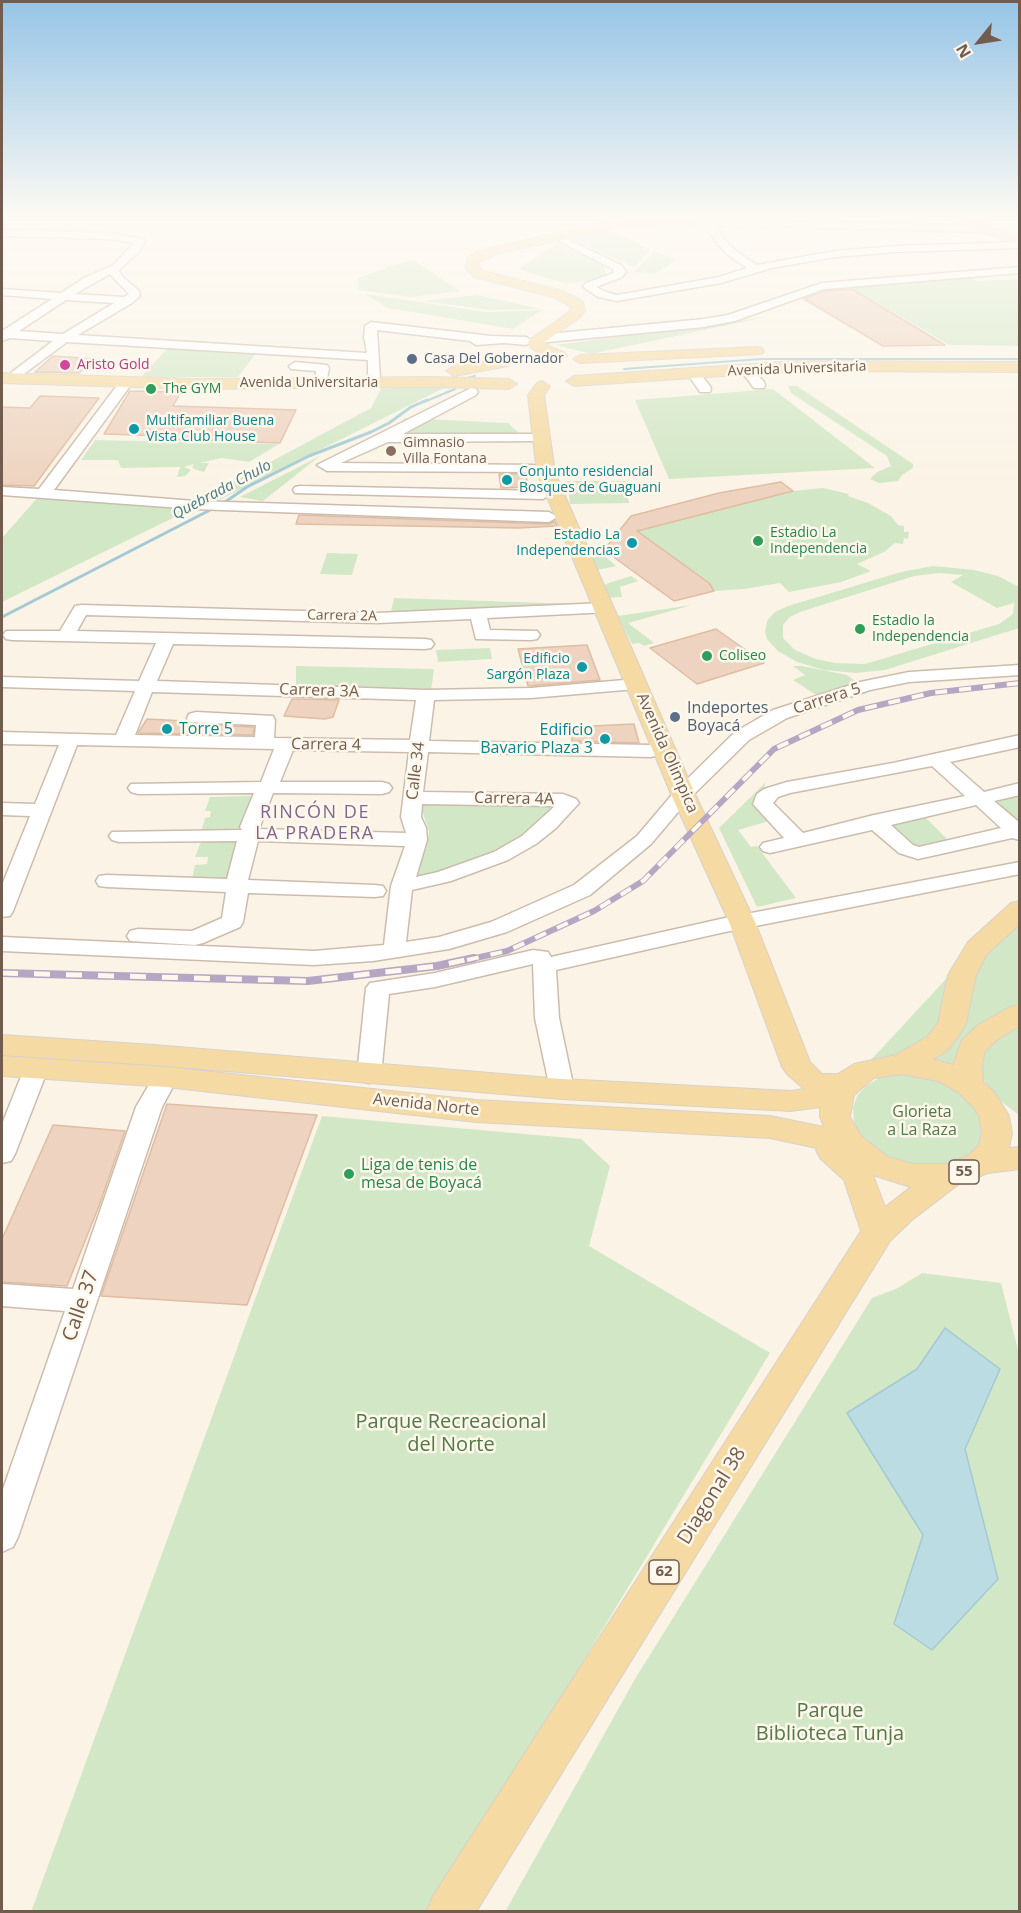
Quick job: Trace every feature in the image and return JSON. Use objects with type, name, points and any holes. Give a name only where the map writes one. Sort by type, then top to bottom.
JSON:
[{"type":"main road","points":[[532,340],[536,330],[560,317],[561,305]]},
{"type":"main road","points":[[514,360],[532,340],[574,315],[578,311],[578,305]]},
{"type":"main road","points":[[532,340],[537,346],[560,356]]},
{"type":"main road","name":"Avenida Universitaria","points":[[7,376],[374,379],[560,356],[580,359],[767,351]]},
{"type":"main road","points":[[558,384],[592,372],[593,367],[580,359]]},
{"type":"main road","name":"Avenida Olimpica","points":[[514,360],[494,369],[492,374],[496,379],[514,385],[526,395],[532,438],[533,469],[549,517],[597,608]]},
{"type":"main road","name":"Avenida Universitaria","points":[[7,376],[127,382],[433,382],[514,385],[558,384],[797,366],[1020,367]]},
{"type":"main road","name":"Avenida Olimpica","points":[[558,384],[536,395],[546,472],[597,608],[677,802]]},
{"type":"main road","name":"Avenida Olimpica","points":[[630,684],[651,751],[677,802],[797,1067],[812,1081],[842,1088]]},
{"type":"main road","points":[[902,1064],[931,1048],[946,1034],[952,1023],[962,975],[970,959],[977,948],[1020,909]]},
{"type":"main road","name":"Avenida Olimpica","points":[[733,924],[791,1101]]},
{"type":"main road","points":[[968,1086],[967,1063],[972,1047],[988,1032],[1020,1014]]},
{"type":"main road","name":"Avenida Norte","points":[[2,1045],[154,1055],[369,1075],[562,1089],[791,1101],[817,1098],[842,1088]]},
{"type":"main road","points":[[858,1151],[843,1135],[835,1117],[834,1108],[842,1088],[857,1075],[873,1068],[902,1064],[937,1070],[968,1086],[990,1108],[1020,1122]]},
{"type":"main road","name":"Avenida Norte","points":[[2,1066],[166,1077],[476,1111],[770,1127],[858,1151]]},
{"type":"main road","name":"55","points":[[858,1151],[888,1169],[912,1176],[948,1176],[971,1169],[993,1150],[996,1142],[996,1125],[990,1108]]},
{"type":"main road","points":[[770,1127],[835,1153],[848,1164],[858,1176],[878,1232]]},
{"type":"main road","name":"Diagonal 38","points":[[858,1151],[879,1182],[881,1207],[878,1232]]},
{"type":"main road","points":[[980,1163],[1020,1158]]},
{"type":"main road","name":"Diagonal 38","points":[[449,1911],[878,1232],[901,1211],[948,1176]]},
{"type":"street","points":[[3,335],[49,305]]},
{"type":"street","points":[[7,376],[63,339],[121,305]]},
{"type":"street","points":[[404,343],[532,340],[631,331],[730,318],[767,305]]},
{"type":"street","points":[[625,314],[631,331]]},
{"type":"street","points":[[374,379],[378,349],[370,337],[371,326],[491,340]]},
{"type":"street","points":[[552,329],[573,336]]},
{"type":"street","points":[[3,335],[378,349]]},
{"type":"street","points":[[281,365],[323,368],[321,379]]},
{"type":"street","points":[[746,369],[759,385]]},
{"type":"street","points":[[693,373],[705,389]]},
{"type":"street","points":[[44,493],[127,382]]},
{"type":"street","points":[[471,392],[385,438],[324,465],[327,467],[533,469]]},
{"type":"street","points":[[385,438],[532,438]]},
{"type":"street","points":[[300,490],[543,495]]},
{"type":"street","points":[[2,491],[195,505],[549,517]]},
{"type":"street","name":"Carrera 2A","points":[[66,636],[81,610],[376,618],[597,608]]},
{"type":"street","points":[[478,613],[482,635],[531,635]]},
{"type":"street","points":[[371,641],[376,618]]},
{"type":"street","points":[[12,636],[371,641],[425,644]]},
{"type":"street","points":[[123,740],[166,639]]},
{"type":"street","name":"Carrera 5","points":[[2,944],[314,958],[441,944],[499,927],[582,890],[644,840],[677,802],[742,736],[780,714],[866,686],[909,677],[1020,670]]},
{"type":"street","name":"Carrera 3A","points":[[2,682],[426,695],[531,693],[630,684]]},
{"type":"street","points":[[275,714],[280,689]]},
{"type":"street","name":"Calle 34","points":[[393,951],[402,886],[417,840],[416,828],[411,817],[412,798],[426,695]]},
{"type":"street","points":[[196,718],[266,720],[264,743]]},
{"type":"street","name":"Carrera 4","points":[[2,738],[651,751]]},
{"type":"street","points":[[4,899],[70,740]]},
{"type":"street","points":[[797,839],[764,804],[764,798],[771,793],[1020,741]]},
{"type":"street","points":[[232,922],[249,834],[285,744]]},
{"type":"street","points":[[936,760],[1018,833]]},
{"type":"street","points":[[138,788],[382,788]]},
{"type":"street","points":[[770,847],[874,821],[1020,789]]},
{"type":"street","name":"Carrera 4A","points":[[402,886],[444,877],[501,856],[529,840],[549,824],[569,803],[563,800],[412,798]]},
{"type":"street","points":[[2,809],[42,810]]},
{"type":"street","points":[[874,821],[906,849],[918,853],[1018,833]]},
{"type":"street","points":[[119,836],[249,834],[417,840]]},
{"type":"street","points":[[545,965],[733,924],[1020,868]]},
{"type":"street","points":[[107,881],[375,891]]},
{"type":"street","points":[[91,935],[195,938],[232,922]]},
{"type":"street","points":[[232,922],[246,940],[255,943],[362,947]]},
{"type":"street","points":[[369,1075],[378,988],[435,980],[540,957],[545,965],[547,1018],[562,1089]]},
{"type":"street","points":[[2,1154],[12,1098],[36,1069]]},
{"type":"street","name":"Calle 37","points":[[2,1537],[9,1496],[84,1301],[149,1107],[166,1077]]},
{"type":"street","points":[[2,1295],[84,1301]]},
{"type":"green space","points":[[384,305],[441,305],[487,312],[542,310],[513,329],[388,308]]},
{"type":"green space","points":[[454,305],[525,305],[542,309],[488,310]]},
{"type":"green space","points":[[881,305],[1019,305],[1019,346],[949,345]]},
{"type":"green space","points":[[766,317],[591,354],[555,345]]},
{"type":"green space","points":[[169,347],[257,352],[238,377],[141,377]]},
{"type":"green space","points":[[788,386],[797,386],[913,464],[913,468],[902,475],[898,481],[879,483],[870,479],[877,472],[891,466],[887,456],[791,393]]},
{"type":"green space","points":[[446,387],[197,511],[192,504],[371,408],[381,389]]},
{"type":"green space","points":[[773,389],[875,468],[669,479],[635,400]]},
{"type":"green space","points":[[405,418],[508,423],[519,433],[386,434]]},
{"type":"green space","points":[[95,440],[279,444],[249,462],[222,458],[199,463],[209,463],[204,472],[194,469],[192,467],[194,464],[184,467],[191,470],[185,476],[177,477],[180,467],[121,468],[118,460],[81,460]]},
{"type":"green space","points":[[320,456],[263,501],[240,497]]},
{"type":"green space","points":[[567,481],[625,481],[629,503],[570,504]]},
{"type":"green space","name":"Estadio La Independencia","points":[[781,482],[793,491],[823,488],[849,494],[848,496],[868,503],[891,516],[898,525],[904,526],[904,532],[909,532],[908,539],[904,538],[903,544],[895,543],[884,552],[857,564],[871,571],[841,582],[789,592],[780,583],[714,591],[674,601],[604,550],[631,516],[719,493]]},
{"type":"green space","points":[[39,496],[191,509],[2,602],[2,538]]},
{"type":"green space","points":[[584,546],[594,546],[616,566],[593,571]]},
{"type":"green space","points":[[327,553],[358,554],[352,575],[320,574]]},
{"type":"green space","points":[[933,566],[974,570],[998,576],[1019,587],[1019,628],[885,670],[856,673],[824,670],[797,662],[778,651],[767,639],[765,632],[767,621],[775,612],[901,572]],"holes":[[[939,573],[963,575],[951,582],[997,608],[1014,603],[1013,614],[999,624],[865,664],[835,663],[816,659],[795,650],[783,638],[783,625],[790,617],[800,612],[914,576]]]},
{"type":"green space","points":[[631,576],[638,581],[620,587],[622,597],[606,598],[603,588],[606,584]]},
{"type":"green space","points":[[394,598],[577,604],[576,606],[390,617]]},
{"type":"green space","points":[[692,605],[628,623],[654,643],[644,646],[639,643],[632,644],[618,616]]},
{"type":"green space","points":[[490,648],[492,659],[438,662],[436,650]]},
{"type":"green space","points":[[296,666],[434,669],[431,691],[296,686]]},
{"type":"green space","points":[[793,666],[847,675],[857,682],[816,695],[793,680],[805,675]]},
{"type":"green space","points":[[766,782],[761,794],[773,820],[738,830],[751,847],[757,846],[796,898],[757,907],[719,828]]},
{"type":"green space","points":[[252,796],[245,826],[231,832],[201,832],[205,818],[210,817],[211,811],[205,811],[210,797]]},
{"type":"green space","points":[[1019,796],[1019,823],[995,802]]},
{"type":"green space","points":[[420,804],[559,805],[529,834],[490,855],[444,871],[412,877],[427,844],[429,832]]},
{"type":"green space","points":[[925,817],[949,841],[926,847],[913,847],[891,827],[893,824]]},
{"type":"green space","points":[[231,840],[240,846],[230,878],[220,882],[192,879],[195,865],[207,864],[208,857],[195,857],[201,842]]},
{"type":"green space","points":[[1019,919],[1019,1007],[957,1067],[927,1060],[969,987],[985,950]]},
{"type":"green space","points":[[947,978],[950,1008],[921,1051],[869,1062]]},
{"type":"green space","points":[[1019,1022],[1019,1115],[995,1097],[977,1070],[987,1043]]},
{"type":"green space","name":"Glorieta a La Raza","points":[[913,1073],[950,1082],[988,1113],[975,1160],[923,1169],[886,1158],[860,1135],[854,1122],[853,1108],[857,1096],[866,1086],[879,1078]]},
{"type":"green space","name":"Parque Recreacional del Norte","points":[[322,1116],[581,1139],[610,1166],[589,1246],[770,1353],[432,1911],[31,1912]]},
{"type":"green space","name":"Parque Biblioteca Tunja","points":[[922,1273],[1001,1283],[1020,1358],[1019,1911],[505,1912],[635,1679],[872,1298],[898,1288]]},
{"type":"water","points":[[945,1328],[1000,1369],[965,1449],[998,1579],[932,1650],[894,1624],[923,1535],[847,1413],[917,1369]]},
{"type":"building","points":[[815,305],[879,305],[945,345],[883,346]]},
{"type":"building","name":"Aristo Gold","points":[[53,356],[95,359],[79,373],[35,372]]},
{"type":"building","points":[[130,391],[181,392],[173,406],[296,410],[280,443],[165,439],[167,436],[104,434]]},
{"type":"building","points":[[40,396],[99,398],[34,486],[2,485],[2,407],[30,408]]},
{"type":"building","name":"Conjunto residencial Bosques de Guaguani","points":[[499,474],[526,474],[528,487],[501,488]]},
{"type":"building","name":"Estadio La Independencias","points":[[781,482],[793,491],[637,531],[709,583],[714,591],[674,601],[604,550],[631,516],[719,493]]},
{"type":"building","points":[[299,515],[549,524],[555,521],[557,526],[519,528],[296,524]]},
{"type":"building","name":"Coliseo","points":[[716,629],[764,663],[697,684],[650,648]]},
{"type":"building","name":"Edificio Sargón Plaza","points":[[587,645],[600,680],[528,686],[518,649]]},
{"type":"building","points":[[292,699],[339,700],[333,717],[325,719],[284,716]]},
{"type":"building","points":[[147,719],[186,721],[189,724],[254,727],[253,735],[138,733]]},
{"type":"building","name":"Edificio Bavario Plaza 3","points":[[634,724],[639,743],[572,741],[571,727]]},
{"type":"building","points":[[167,1104],[317,1115],[247,1305],[101,1296]]},
{"type":"building","points":[[53,1125],[125,1131],[99,1206],[67,1286],[2,1282],[2,1239]]},
{"type":"waterway","points":[[624,369],[761,359],[1020,359]]},
{"type":"waterway","points":[[463,379],[475,376]]},
{"type":"waterway","name":"Quebrada Chulo","points":[[424,402],[455,389]]},
{"type":"waterway","name":"Quebrada Chulo","points":[[222,504],[247,487],[309,456],[371,432],[389,423],[411,407],[427,400]]},
{"type":"waterway","name":"Quebrada Chulo","points":[[2,617],[214,508]]},
{"type":"railway","points":[[467,960],[507,951],[594,911],[643,881],[774,749],[858,710],[931,693],[1020,683]]},
{"type":"railway","points":[[2,973],[308,981],[437,966],[474,958]]},
{"type":"place","name":"Casa Del Gobernador","points":[[412,359]]},
{"type":"place","name":"Aristo Gold","points":[[65,365]]},
{"type":"place","name":"The GYM","points":[[151,389]]},
{"type":"place","name":"Multifamiliar Buena Vista Club House","points":[[134,429]]},
{"type":"place","name":"Gimnasio Villa Fontana","points":[[391,451]]},
{"type":"place","name":"Conjunto residencial Bosques de Guaguani","points":[[507,480]]},
{"type":"place","name":"Estadio La Independencia","points":[[758,541]]},
{"type":"place","name":"Estadio La Independencias","points":[[632,543]]},
{"type":"place","name":"Estadio la Independencia","points":[[860,629]]},
{"type":"place","name":"Coliseo","points":[[707,656]]},
{"type":"place","name":"Edificio Sargón Plaza","points":[[582,667]]},
{"type":"place","name":"Indeportes Boyacá","points":[[675,717]]},
{"type":"place","name":"Torre 5","points":[[167,729]]},
{"type":"place","name":"Edificio Bavario Plaza 3","points":[[605,739]]},
{"type":"place","name":"Liga de tenis de mesa de Boyacá","points":[[349,1174]]},
{"type":"district","name":"RINCÓN DE LA PRADERA","points":[[315,823]]}]
